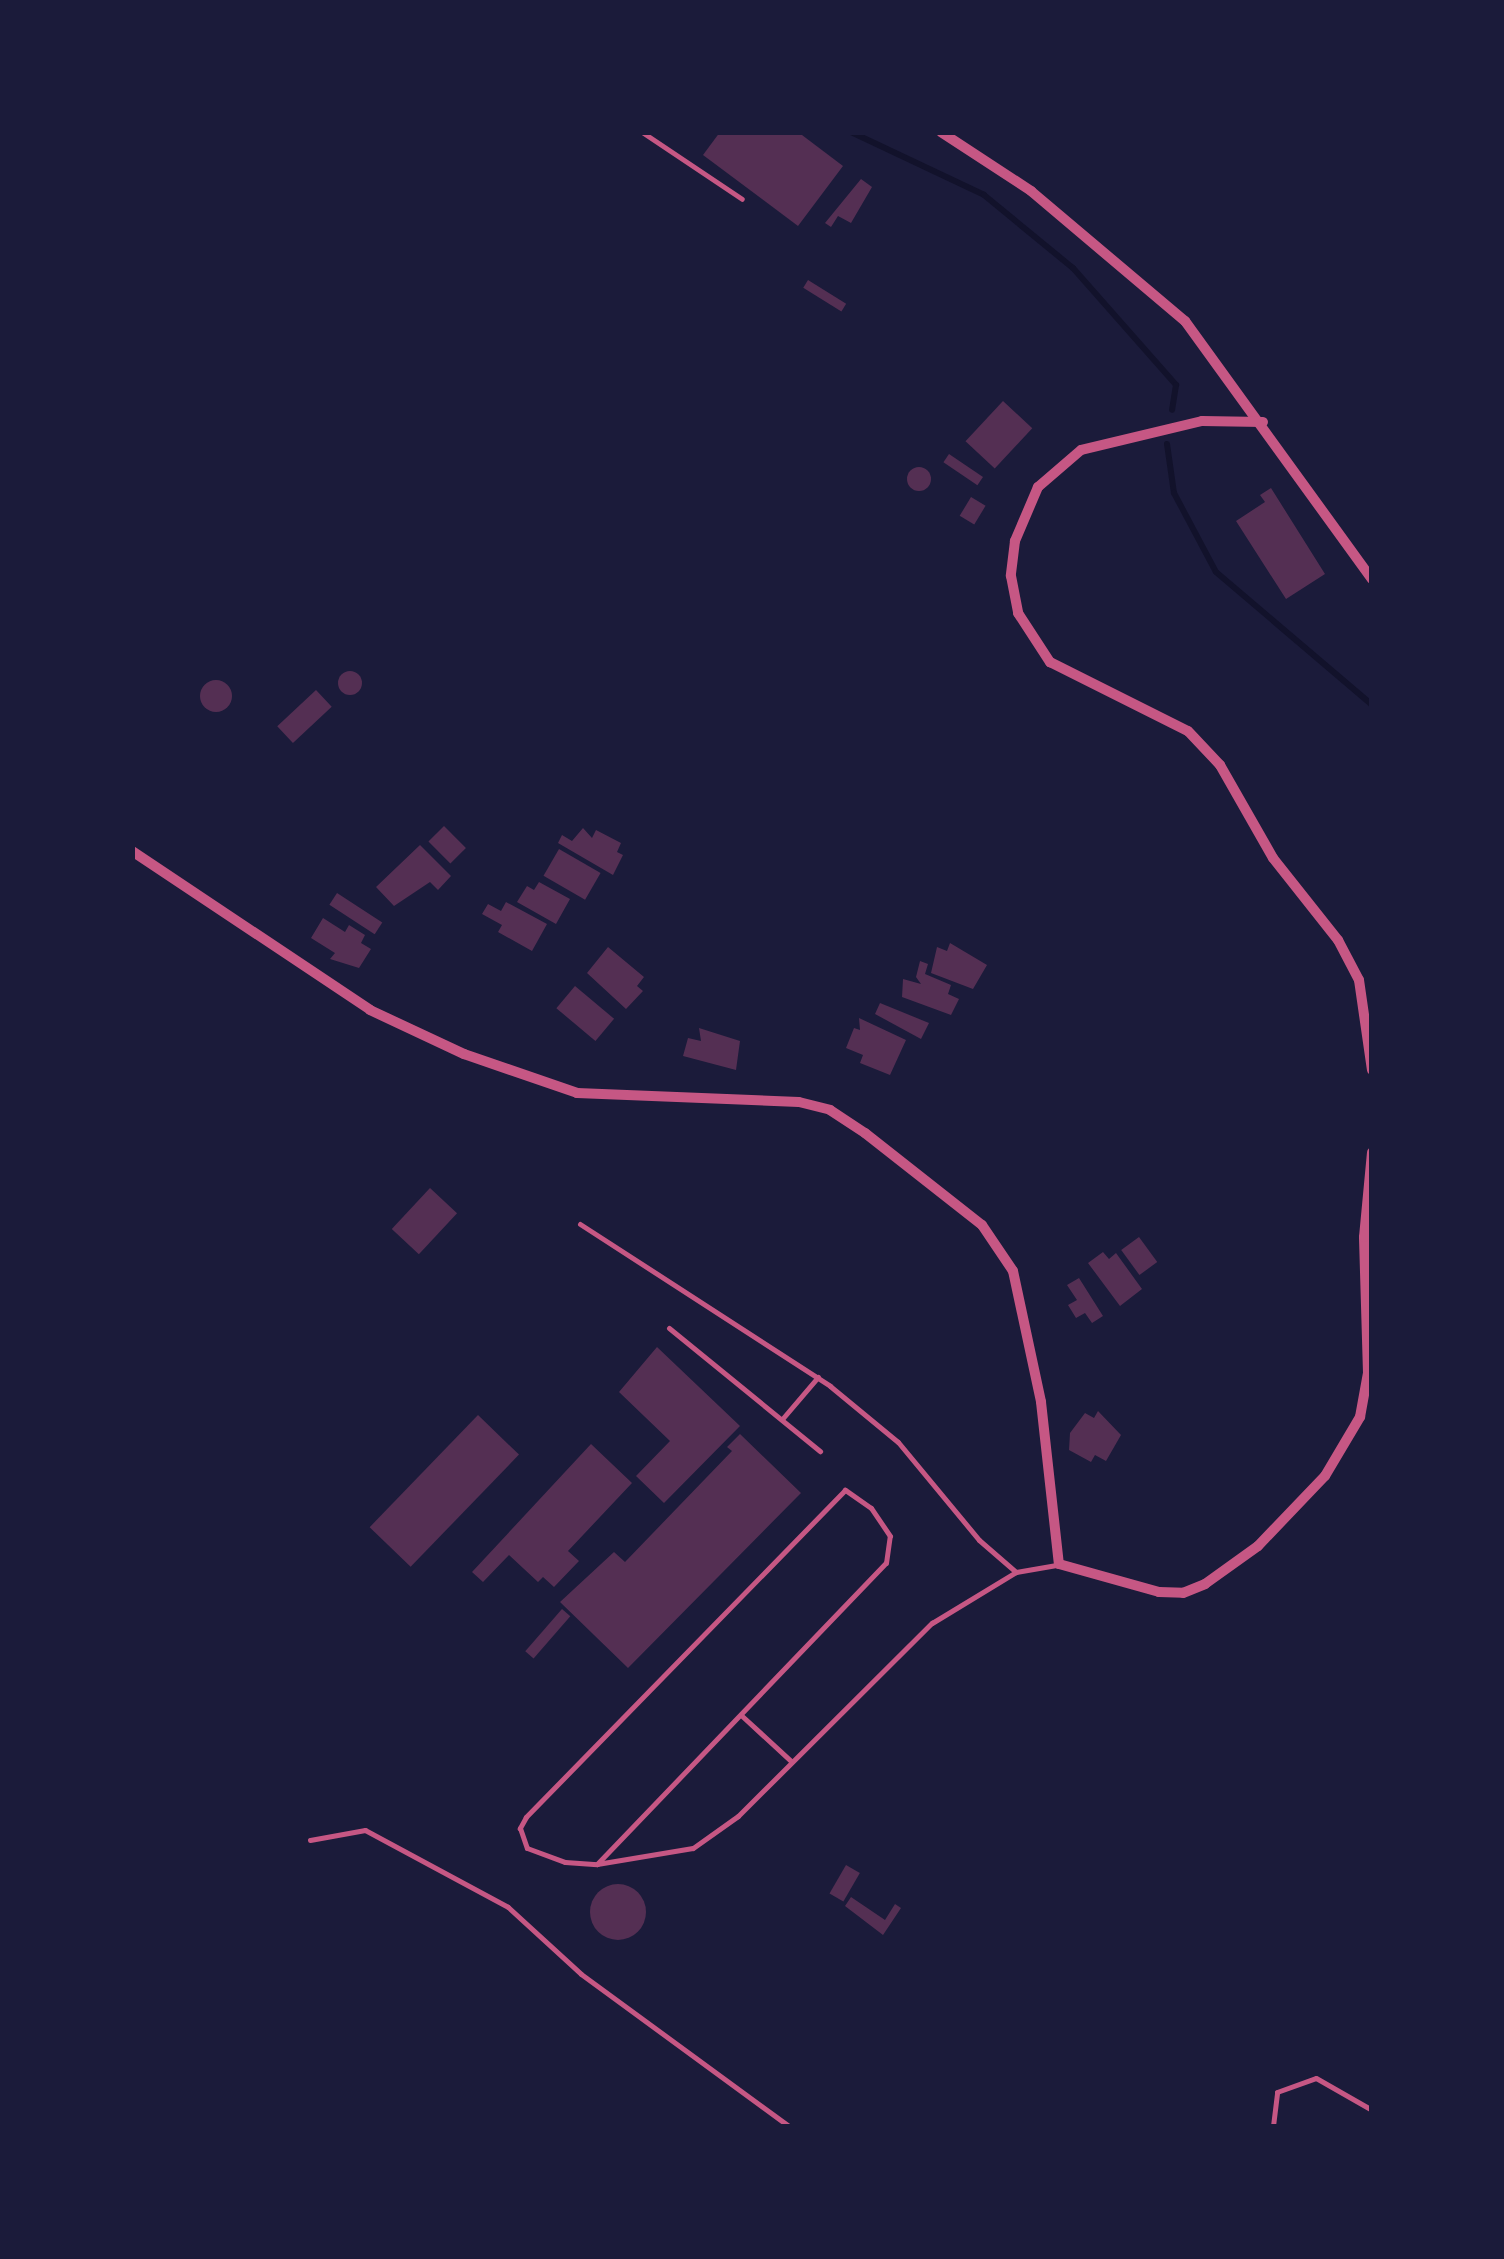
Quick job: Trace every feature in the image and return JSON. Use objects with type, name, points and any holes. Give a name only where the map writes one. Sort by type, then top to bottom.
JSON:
[{"type":"street","points":[[940,132],[1031,191],[1145,282],[1216,356],[1372,579]]},
{"type":"street","points":[[1263,422],[1202,421],[1081,450],[1038,487],[1015,542],[1011,576],[1018,613],[1050,662],[1188,731],[1220,765],[1273,858],[1338,940],[1359,980],[1372,1070]]},
{"type":"street","points":[[132,850],[370,1010],[464,1054],[577,1093],[799,1102],[830,1110],[865,1133],[982,1225],[1013,1271],[1040,1402],[1059,1564],[1183,1593],[1258,1546],[1325,1476],[1360,1417],[1368,1373],[1364,1236],[1372,1152]]},
{"type":"lane","points":[[642,132],[742,200]]},
{"type":"lane","points":[[580,1224],[818,1377],[898,1442],[978,1540],[1016,1572]]},
{"type":"lane","points":[[669,1328],[820,1452]]},
{"type":"lane","points":[[783,1418],[818,1377]]},
{"type":"lane","points":[[596,1864],[886,1563],[890,1536],[858,1495],[845,1490],[833,1498],[526,1817],[520,1828],[527,1848],[565,1862],[596,1864],[693,1848],[738,1816],[920,1633],[1016,1572],[1059,1564]]},
{"type":"lane","points":[[741,1715],[791,1761]]},
{"type":"lane","points":[[310,1840],[365,1830],[508,1907],[580,1974],[789,2126]]},
{"type":"lane","points":[[1274,2126],[1277,2092],[1316,2078],[1372,2110]]},
{"type":"building","points":[[720,132],[798,132],[843,166],[798,226],[703,155]]},
{"type":"building","points":[[861,179],[872,187],[851,223],[838,216],[831,227],[825,223]]},
{"type":"building","points":[[808,280],[846,304],[841,311],[803,288]]},
{"type":"building","points":[[1003,401],[1032,428],[995,469],[965,441]]},
{"type":"building","points":[[949,454],[983,477],[977,485],[943,462]]},
{"type":"building","points":[[919,467],[931,479],[919,491],[907,479]]},
{"type":"building","points":[[1271,488],[1325,574],[1286,599],[1236,521],[1265,502],[1260,495]]},
{"type":"building","points":[[971,497],[986,506],[974,525],[960,516]]},
{"type":"building","points":[[350,671],[359,674],[359,692],[350,695],[341,692],[338,683],[341,674]]},
{"type":"building","points":[[216,680],[227,685],[232,696],[227,707],[216,712],[205,707],[200,696],[205,685]]},
{"type":"building","points":[[316,690],[332,707],[293,743],[277,726]]},
{"type":"building","points":[[444,826],[466,848],[450,863],[428,842]]},
{"type":"building","points":[[583,828],[592,838],[596,830],[621,843],[617,852],[623,855],[613,875],[558,843],[562,835],[572,841]]},
{"type":"building","points":[[420,845],[451,876],[438,890],[430,882],[394,906],[376,887]]},
{"type":"building","points":[[559,849],[601,873],[585,900],[544,876]]},
{"type":"building","points":[[539,882],[570,899],[556,924],[517,902],[527,886],[534,890]]},
{"type":"building","points":[[337,893],[382,922],[375,934],[329,905]]},
{"type":"building","points":[[506,902],[547,924],[532,951],[498,932],[502,925],[482,914],[488,904],[501,911]]},
{"type":"building","points":[[323,918],[345,932],[349,925],[365,935],[361,943],[371,949],[359,968],[330,959],[335,953],[311,938]]},
{"type":"building","points":[[950,943],[987,965],[973,989],[931,973],[937,947],[947,951]]},
{"type":"building","points":[[608,947],[644,977],[637,986],[643,991],[626,1009],[587,973]]},
{"type":"building","points":[[920,961],[928,964],[925,974],[951,985],[948,994],[959,999],[951,1015],[902,997],[903,979],[921,984],[916,977]]},
{"type":"building","points":[[575,986],[614,1019],[595,1041],[556,1008]]},
{"type":"building","points":[[880,1003],[929,1023],[921,1039],[875,1014]]},
{"type":"building","points":[[859,1018],[906,1040],[890,1075],[860,1063],[863,1055],[846,1048],[854,1028],[860,1030]]},
{"type":"building","points":[[699,1028],[740,1041],[736,1070],[683,1056],[688,1038],[701,1041]]},
{"type":"building","points":[[430,1188],[457,1213],[419,1254],[392,1229]]},
{"type":"building","points":[[1139,1237],[1157,1262],[1139,1275],[1121,1250]]},
{"type":"building","points":[[1103,1252],[1109,1259],[1116,1253],[1142,1289],[1120,1306],[1088,1263]]},
{"type":"building","points":[[1079,1278],[1103,1316],[1092,1323],[1085,1313],[1076,1318],[1068,1305],[1077,1300],[1067,1285]]},
{"type":"building","points":[[657,1347],[740,1426],[664,1503],[636,1476],[670,1441],[619,1392]]},
{"type":"building","points":[[1098,1411],[1121,1435],[1106,1461],[1095,1455],[1091,1462],[1069,1450],[1070,1433],[1085,1413],[1094,1418]]},
{"type":"building","points":[[478,1415],[519,1455],[411,1567],[370,1527]]},
{"type":"building","points":[[740,1434],[801,1493],[628,1668],[560,1602],[614,1552],[625,1562],[732,1451],[727,1447]]},
{"type":"building","points":[[591,1444],[632,1483],[568,1551],[579,1561],[554,1587],[543,1577],[538,1582],[509,1555],[483,1582],[472,1572]]},
{"type":"building","points":[[562,1609],[570,1616],[534,1658],[525,1651]]},
{"type":"building","points":[[846,1865],[860,1873],[843,1902],[830,1894]]},
{"type":"building","points":[[618,1884],[638,1892],[646,1912],[638,1932],[618,1940],[598,1932],[590,1912],[598,1892]]},
{"type":"building","points":[[851,1897],[885,1920],[895,1904],[901,1908],[883,1935],[845,1906]]},
{"type":"waterway","points":[[851,132],[984,195],[1073,268],[1176,385],[1172,410]]},
{"type":"waterway","points":[[1167,444],[1174,493],[1216,572],[1372,705]]}]
